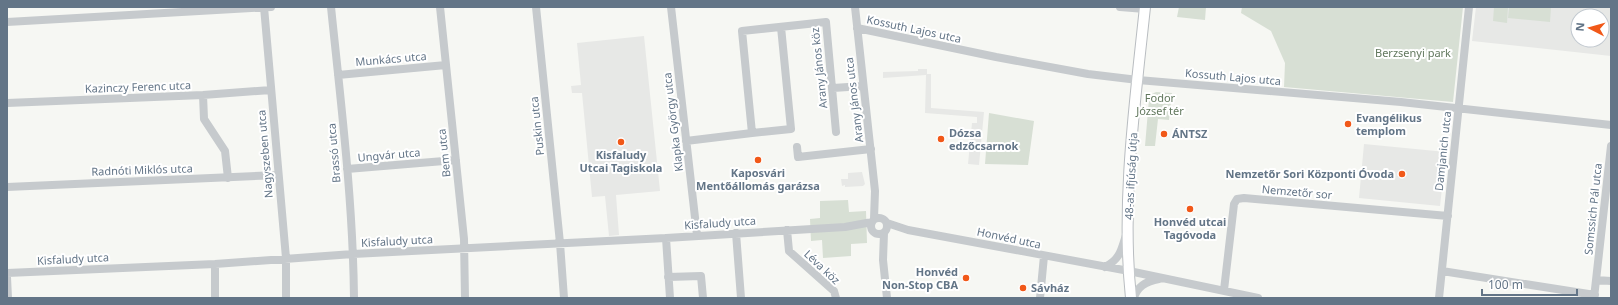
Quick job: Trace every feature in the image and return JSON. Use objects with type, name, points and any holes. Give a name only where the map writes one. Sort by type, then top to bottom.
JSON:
[{"type":"main road","name":"48-as ifjúság útja","points":[[1131,298],[1129,271],[1129,228],[1131,160],[1145,8]]},
{"type":"street","points":[[7,22],[271,7]]},
{"type":"street","name":"Brassó utca","points":[[331,7],[347,170],[353,254],[354,298]]},
{"type":"street","name":"Bem utca","points":[[440,7],[465,248],[465,298]]},
{"type":"street","name":"Puskin utca","points":[[536,7],[560,243],[564,298]]},
{"type":"street","name":"Klapka György utca","points":[[671,7],[697,235]]},
{"type":"street","name":"Arany János utca","points":[[855,7],[887,298]]},
{"type":"street","points":[[1120,7],[1145,8]]},
{"type":"street","name":"Damjanich utca","points":[[1439,298],[1469,7]]},
{"type":"street","name":"Nagyszeben utca","points":[[264,8],[286,258],[286,298]]},
{"type":"street","name":"Arany János köz","points":[[752,133],[742,31],[826,22],[836,132]]},
{"type":"street","points":[[686,141],[791,129],[781,27]]},
{"type":"street","name":"Kossuth Lajos utca","points":[[857,28],[1057,69],[1138,80],[1401,102],[1611,125]]},
{"type":"street","name":"Munkács utca","points":[[338,75],[446,65]]},
{"type":"street","points":[[833,88],[863,86]]},
{"type":"street","name":"Kazinczy Ferenc utca","points":[[7,103],[203,95],[271,90]]},
{"type":"street","points":[[203,95],[204,119],[225,151],[228,178]]},
{"type":"street","name":"Somssich Pál utca","points":[[1594,297],[1611,146]]},
{"type":"street","points":[[797,147],[798,157],[871,149]]},
{"type":"street","name":"Ungvár utca","points":[[347,170],[456,160]]},
{"type":"street","name":"Radnóti Miklós utca","points":[[7,187],[278,175]]},
{"type":"street","name":"Nemzetőr sor","points":[[1224,290],[1234,204],[1238,199],[1244,198],[1448,216]]},
{"type":"street","name":"Honvéd utca","points":[[845,227],[879,226],[908,230],[1129,271],[1258,298]]},
{"type":"street","name":"Kisfaludy utca","points":[[7,273],[215,264],[353,254],[845,227]]},
{"type":"street","points":[[1105,267],[1114,262],[1120,255],[1129,228]]},
{"type":"street","name":"Léva köz","points":[[787,230],[789,251],[834,291],[836,298]]},
{"type":"street","points":[[736,233],[741,298]]},
{"type":"street","points":[[666,238],[670,298]]},
{"type":"street","points":[[1040,298],[1044,256]]},
{"type":"street","points":[[214,298],[215,264]]},
{"type":"street","points":[[1442,271],[1594,297]]},
{"type":"street","points":[[668,277],[701,276],[703,298]]},
{"type":"street","points":[[7,277],[8,298]]},
{"type":"street","points":[[1134,298],[1141,286],[1148,281],[1161,278]]},
{"type":"street","points":[[1596,280],[1611,281]]},
{"type":"shaded area","points":[[1476,7],[1611,7],[1611,56],[1472,41]]},
{"type":"shaded area","name":"Kisfaludy Utcai Tagiskola","points":[[644,36],[660,191],[616,195],[619,235],[609,236],[605,196],[592,197],[582,93],[572,93],[571,86],[581,85],[577,43]]},
{"type":"shaded area","points":[[918,69],[927,69],[927,74],[931,74],[931,108],[984,112],[979,165],[968,164],[972,123],[977,123],[977,117],[925,113],[926,75],[883,78],[883,72],[918,71]]},
{"type":"shaded area","name":"Nemzetőr Sori Központi Óvoda","points":[[1364,144],[1446,152],[1440,206],[1359,198]]},
{"type":"shaded area","points":[[862,172],[865,184],[863,186],[842,186],[841,179],[848,179],[848,173]]},
{"type":"green space","points":[[1179,7],[1206,7],[1205,20],[1177,17]]},
{"type":"green space","name":"Berzsenyi park","points":[[1242,7],[1463,7],[1453,102],[1284,87],[1285,63],[1271,31],[1241,13]]},
{"type":"green space","points":[[1494,7],[1508,7],[1507,23],[1493,21]]},
{"type":"green space","points":[[1509,7],[1551,7],[1550,22],[1508,18]]},
{"type":"green space","name":"Fodor József tér","points":[[1156,92],[1172,93],[1169,120],[1158,119],[1155,146],[1145,146],[1149,99],[1152,94]]},
{"type":"green space","points":[[989,113],[1034,121],[1028,165],[985,164]]},
{"type":"green space","points":[[848,200],[849,212],[866,211],[867,243],[851,244],[851,256],[823,258],[822,240],[811,241],[810,219],[820,218],[820,201]]},
{"type":"place","name":"Evangélikus templom","points":[[1348,124]]},
{"type":"place","name":"ÁNTSZ","points":[[1164,134]]},
{"type":"place","name":"Dózsa edzőcsarnok","points":[[941,139]]},
{"type":"place","name":"Kisfaludy Utcai Tagiskola","points":[[621,142]]},
{"type":"place","name":"Kaposvári Mentőállomás garázsa","points":[[758,160]]},
{"type":"place","name":"Nemzetőr Sori Központi Óvoda","points":[[1402,174]]},
{"type":"place","name":"Honvéd utcai Tagóvoda","points":[[1190,209]]},
{"type":"place","name":"Honvéd Non-Stop CBA","points":[[966,278]]},
{"type":"place","name":"Sávház","points":[[1023,288]]}]
